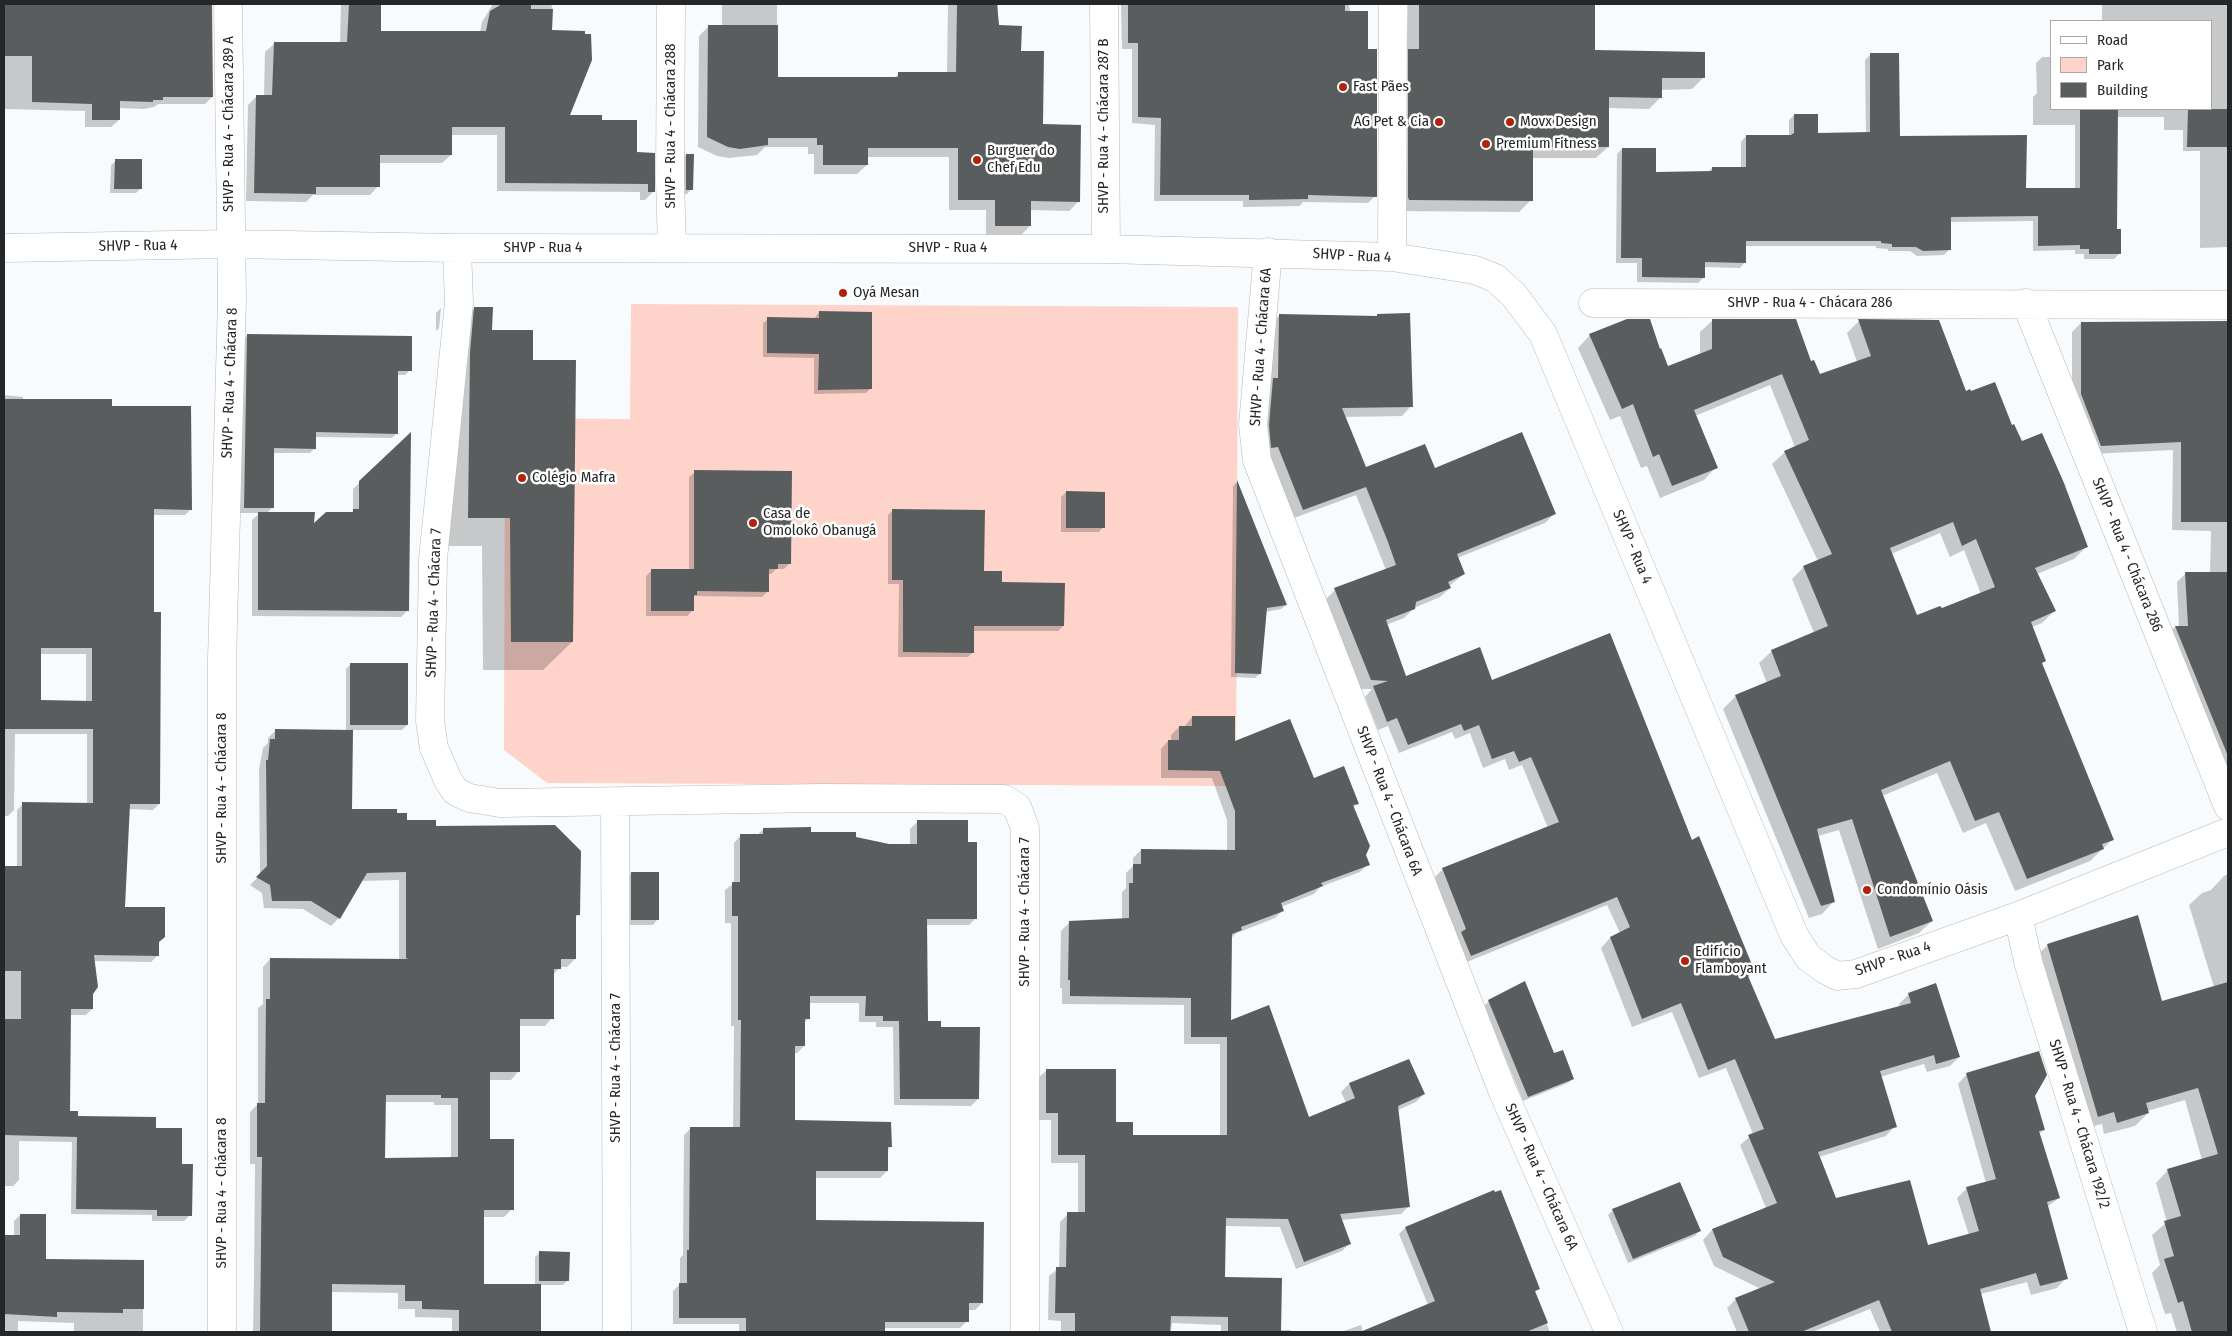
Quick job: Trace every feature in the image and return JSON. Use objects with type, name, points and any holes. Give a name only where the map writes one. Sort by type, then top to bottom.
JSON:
[{"type":"street","name":"SHVP - Rua 4 - Chácara 289 A","points":[[228,4],[230,244]]},
{"type":"street","name":"SHVP - Rua 4 - Chácara 288","points":[[671,4],[670,181],[672,248]]},
{"type":"street","name":"SHVP - Rua 4 - Chácara 287 B","points":[[1104,4],[1106,249]]},
{"type":"street","points":[[1392,257],[1393,4]]},
{"type":"street","name":"SHVP - Rua 4","points":[[4,248],[230,244],[457,248],[1106,249],[1268,252],[1392,257],[1475,270],[1495,278],[1514,294],[1543,334],[1794,935],[1808,957],[1837,976],[1856,974],[2018,916],[2228,832]]},
{"type":"street","name":"SHVP - Rua 4 - Chácara 8","points":[[222,1332],[222,660],[232,300],[230,244]]},
{"type":"street","name":"SHVP - Rua 4 - Chácara 7","points":[[457,248],[459,303],[433,559],[430,722],[434,748],[448,780],[455,791],[469,798],[500,803],[616,803],[823,798],[1004,799],[1017,806],[1025,828],[1025,1332]]},
{"type":"street","name":"SHVP - Rua 4 - Chácara 6A","points":[[1268,252],[1254,425],[1257,460],[1503,1092],[1607,1332]]},
{"type":"street","name":"SHVP - Rua 4 - Chácara 286","points":[[1593,303],[2228,305]]},
{"type":"street","name":"SHVP - Rua 4 - Chácara 286","points":[[2026,303],[2228,806]]},
{"type":"street","name":"SHVP - Rua 4 - Chácara 7","points":[[616,803],[617,1332]]},
{"type":"street","name":"SHVP - Rua 4 - Chácara 192/2","points":[[2018,916],[2029,964],[2143,1332]]},
{"type":"green space","points":[[631,304],[1238,307],[1236,786],[547,783],[504,750],[505,418],[630,419]]},
{"type":"building","points":[[4,4],[212,4],[213,97],[163,97],[163,100],[153,100],[153,102],[120,101],[120,120],[92,120],[92,104],[32,102],[32,56],[4,56]]},
{"type":"building","points":[[349,4],[381,4],[381,31],[486,31],[490,11],[502,4],[531,4],[531,9],[553,9],[552,30],[585,31],[585,34],[591,34],[592,60],[570,115],[602,115],[602,120],[637,120],[637,152],[655,153],[655,192],[648,192],[648,184],[505,183],[505,127],[452,127],[452,155],[380,155],[380,187],[316,187],[316,194],[254,193],[256,95],[272,95],[274,42],[347,42]]},
{"type":"building","points":[[957,4],[997,4],[999,25],[1022,26],[1021,51],[1044,51],[1043,124],[1081,125],[1080,202],[1031,201],[1031,226],[995,226],[995,200],[958,200],[958,148],[868,148],[868,165],[823,165],[823,145],[817,145],[817,138],[768,138],[768,145],[740,149],[728,147],[707,137],[708,25],[778,25],[778,77],[898,77],[898,72],[956,72]]},
{"type":"building","points":[[1128,4],[1345,4],[1345,11],[1368,11],[1368,49],[1377,49],[1377,197],[1308,195],[1308,199],[1249,200],[1249,195],[1160,195],[1161,118],[1138,117],[1138,43],[1128,43]]},
{"type":"building","points":[[1419,4],[1595,4],[1595,50],[1705,52],[1705,78],[1662,78],[1662,98],[1609,97],[1609,147],[1533,147],[1533,201],[1409,200],[1408,49],[1419,49]]},
{"type":"building","points":[[1870,53],[1899,53],[1900,136],[2027,135],[2026,188],[2080,188],[2080,110],[2118,110],[2117,229],[2121,229],[2121,254],[2089,254],[2089,249],[2080,249],[2080,245],[2038,246],[2038,216],[1951,217],[1951,250],[1923,251],[1916,247],[1892,247],[1892,244],[1881,243],[1881,241],[1746,241],[1746,263],[1705,262],[1705,278],[1642,277],[1642,258],[1621,258],[1622,148],[1656,148],[1656,172],[1712,171],[1712,167],[1746,167],[1746,135],[1791,135],[1794,133],[1794,114],[1818,114],[1818,133],[1870,132]]},
{"type":"building","points":[[2228,109],[2228,147],[2187,147],[2188,110]]},
{"type":"building","points":[[686,154],[694,154],[693,190],[686,190]]},
{"type":"building","points":[[115,159],[142,159],[142,189],[114,189]]},
{"type":"building","name":"Colégio Mafra","points":[[474,307],[493,307],[492,330],[533,330],[533,360],[576,360],[573,642],[511,642],[510,518],[468,518],[470,352]]},
{"type":"building","points":[[819,311],[872,312],[872,389],[818,390],[819,354],[767,353],[767,317],[819,318]]},
{"type":"building","points":[[1410,313],[1413,407],[1342,408],[1366,467],[1425,444],[1435,468],[1522,432],[1556,514],[1457,554],[1465,574],[1448,582],[1451,588],[1416,602],[1415,609],[1386,620],[1406,676],[1480,647],[1492,680],[1610,633],[1692,840],[1699,836],[1755,972],[1748,976],[1775,1039],[1911,1003],[1908,993],[1936,983],[1960,1057],[1936,1064],[1934,1055],[1880,1071],[1897,1127],[1818,1152],[1836,1198],[1910,1180],[1928,1245],[1979,1231],[1966,1187],[1996,1179],[1966,1073],[2039,1051],[2047,1075],[2035,1096],[2045,1130],[2039,1131],[2060,1198],[2047,1202],[2068,1279],[2040,1286],[2036,1273],[1980,1289],[1991,1332],[1892,1332],[1879,1300],[1801,1332],[1749,1332],[1735,1298],[1775,1282],[1723,1257],[1712,1229],[1777,1203],[1748,1135],[1764,1129],[1735,1059],[1708,1070],[1681,1003],[1642,1019],[1610,937],[1630,927],[1617,897],[1471,956],[1461,932],[1466,929],[1442,868],[1559,822],[1531,757],[1519,762],[1514,751],[1492,759],[1479,725],[1464,731],[1461,724],[1408,745],[1397,718],[1387,722],[1373,686],[1388,681],[1371,680],[1334,588],[1396,565],[1366,487],[1303,510],[1278,447],[1271,448],[1269,425],[1273,378],[1278,378],[1279,314],[1377,316],[1377,314]]},
{"type":"building","points":[[1627,319],[1650,319],[1668,366],[1712,349],[1712,319],[1796,319],[1811,361],[1814,360],[1820,374],[1871,356],[1858,319],[1939,320],[1966,391],[1995,382],[2012,425],[2014,424],[2022,441],[2042,433],[2064,483],[2088,547],[2035,568],[2056,611],[2031,622],[2046,661],[2042,663],[2114,840],[2102,844],[2104,849],[2027,879],[1999,812],[1975,821],[1950,761],[1881,790],[1933,921],[1890,937],[1852,819],[1817,829],[1835,902],[1821,906],[1735,695],[1781,676],[1771,650],[1828,626],[1803,566],[1832,554],[1784,451],[1809,440],[1782,374],[1694,410],[1718,468],[1672,486],[1659,454],[1653,457],[1633,404],[1622,409],[1589,334]],"holes":[[[1953,522],[1962,546],[1976,539],[1995,587],[1942,608],[1940,606],[1917,615],[1890,548]]]},
{"type":"building","points":[[2228,321],[2228,522],[2181,522],[2181,442],[2101,446],[2081,394],[2081,322]]},
{"type":"building","points":[[247,334],[412,336],[412,371],[398,371],[398,434],[316,432],[316,449],[274,448],[274,508],[244,508]]},
{"type":"building","points":[[4,399],[112,399],[112,406],[191,406],[192,510],[154,509],[154,612],[161,612],[160,804],[130,804],[125,907],[165,907],[165,937],[159,942],[159,956],[94,955],[98,987],[93,994],[93,1009],[71,1009],[70,1111],[78,1111],[78,1116],[156,1117],[156,1128],[182,1128],[182,1164],[193,1164],[192,1216],[157,1216],[157,1210],[76,1209],[77,1137],[4,1135],[4,1019],[21,1019],[21,971],[4,971],[4,866],[22,866],[22,802],[93,803],[93,729],[4,729]],"holes":[[[41,648],[92,648],[92,701],[41,700]]]},
{"type":"building","points":[[411,432],[409,611],[258,610],[258,512],[315,512],[314,523],[326,512],[353,512],[353,509],[359,509],[359,481]]},
{"type":"building","points":[[694,470],[792,471],[791,564],[778,564],[778,569],[769,569],[769,592],[697,591],[697,595],[694,595],[694,611],[651,611],[651,569],[694,569]]},
{"type":"building","points":[[1237,480],[1287,605],[1267,608],[1261,674],[1235,673]]},
{"type":"building","points":[[1066,491],[1105,492],[1105,528],[1066,528]]},
{"type":"building","points":[[892,509],[985,510],[984,571],[1002,571],[1002,582],[1065,583],[1064,626],[974,626],[974,653],[903,652],[903,580],[892,580]]},
{"type":"building","points":[[2185,572],[2228,572],[2228,756],[2175,626],[2188,626]]},
{"type":"building","points":[[350,663],[408,663],[408,725],[350,725]]},
{"type":"building","points":[[1192,716],[1235,716],[1235,741],[1290,719],[1314,778],[1344,766],[1359,804],[1353,805],[1370,846],[1366,855],[1370,865],[1321,883],[1323,886],[1281,903],[1284,911],[1241,927],[1242,930],[1232,934],[1231,1020],[1269,1005],[1309,1117],[1355,1098],[1349,1083],[1409,1059],[1425,1094],[1398,1106],[1410,1207],[1340,1214],[1351,1244],[1304,1262],[1288,1219],[1226,1218],[1225,1277],[1282,1278],[1281,1332],[1228,1332],[1228,1317],[1171,1316],[1170,1332],[1075,1332],[1075,1313],[1055,1313],[1056,1267],[1066,1267],[1067,1212],[1085,1212],[1085,1155],[1058,1155],[1058,1113],[1046,1113],[1046,1069],[1116,1069],[1116,1122],[1133,1122],[1133,1135],[1227,1135],[1227,1037],[1191,1037],[1191,998],[1070,996],[1070,980],[1068,980],[1069,921],[1129,918],[1129,883],[1133,883],[1133,864],[1141,864],[1141,849],[1235,850],[1235,811],[1220,771],[1168,770],[1168,740],[1179,740],[1179,726],[1192,726]]},
{"type":"building","points":[[275,729],[353,730],[352,809],[397,809],[397,813],[407,813],[407,820],[436,820],[436,826],[555,825],[581,851],[580,915],[576,915],[576,959],[561,959],[561,969],[554,969],[554,1019],[520,1019],[520,1072],[490,1072],[490,1139],[514,1139],[514,1210],[484,1210],[484,1284],[541,1284],[541,1332],[459,1332],[459,1310],[422,1309],[422,1301],[405,1301],[405,1285],[332,1284],[332,1332],[260,1332],[262,1157],[257,1157],[257,1103],[265,1103],[266,999],[270,999],[270,958],[408,959],[406,958],[406,872],[367,873],[340,919],[311,901],[272,901],[270,885],[256,877],[267,866],[266,760],[268,760],[270,739],[275,739]],"holes":[[[386,1095],[441,1095],[441,1098],[458,1098],[458,1157],[385,1158]]]},
{"type":"building","points":[[917,820],[968,820],[968,842],[977,842],[977,919],[927,919],[928,1021],[941,1021],[941,1027],[980,1027],[979,1099],[900,1099],[899,1021],[883,1021],[883,1016],[865,1016],[866,996],[810,996],[810,1019],[805,1019],[805,1046],[795,1046],[795,1120],[891,1122],[892,1147],[888,1147],[888,1171],[816,1171],[816,1220],[984,1222],[983,1303],[969,1303],[969,1322],[885,1322],[885,1332],[746,1332],[746,1318],[679,1318],[679,1283],[687,1283],[687,1250],[689,1250],[690,1127],[740,1127],[741,1020],[738,1020],[738,916],[732,916],[732,882],[740,882],[740,834],[763,834],[763,828],[811,827],[811,832],[856,832],[856,837],[889,844],[917,844]]},
{"type":"building","points":[[631,872],[659,872],[659,920],[631,920]]},
{"type":"building","points":[[2138,915],[2162,1001],[2228,982],[2228,1332],[2192,1332],[2183,1301],[2178,1303],[2164,1259],[2174,1256],[2164,1221],[2181,1216],[2167,1169],[2218,1154],[2198,1088],[2146,1103],[2149,1113],[2117,1123],[2114,1112],[2098,1117],[2047,944]]},
{"type":"building","points":[[1525,981],[1554,1053],[1563,1050],[1574,1079],[1528,1097],[1488,1000]]},
{"type":"building","points":[[1680,1182],[1701,1231],[1633,1259],[1612,1209]]},
{"type":"building","points":[[1494,1190],[1495,1192],[1501,1190],[1540,1289],[1535,1291],[1548,1323],[1526,1332],[1360,1332],[1435,1301],[1405,1227]]},
{"type":"building","points":[[20,1214],[46,1214],[46,1259],[144,1260],[144,1309],[123,1309],[123,1313],[57,1312],[57,1317],[4,1314],[4,1235],[20,1235]]},
{"type":"building","points":[[539,1251],[570,1252],[569,1281],[539,1281]]},
{"type":"place","name":"Fast Pães","points":[[1343,87]]},
{"type":"place","name":"AG Pet & Cia","points":[[1439,122]]},
{"type":"place","name":"Movx Design","points":[[1510,122]]},
{"type":"place","name":"Premium Fitness","points":[[1486,144]]},
{"type":"place","name":"Burguer do Chef Edu","points":[[977,160]]},
{"type":"place","name":"Oyá Mesan","points":[[843,293]]},
{"type":"place","name":"Colégio Mafra","points":[[522,478]]},
{"type":"place","name":"Casa de Omolokô Obanugá","points":[[753,523]]},
{"type":"place","name":"Condomínio Oásis","points":[[1867,890]]},
{"type":"place","name":"Edifício Flamboyant","points":[[1685,961]]}]
